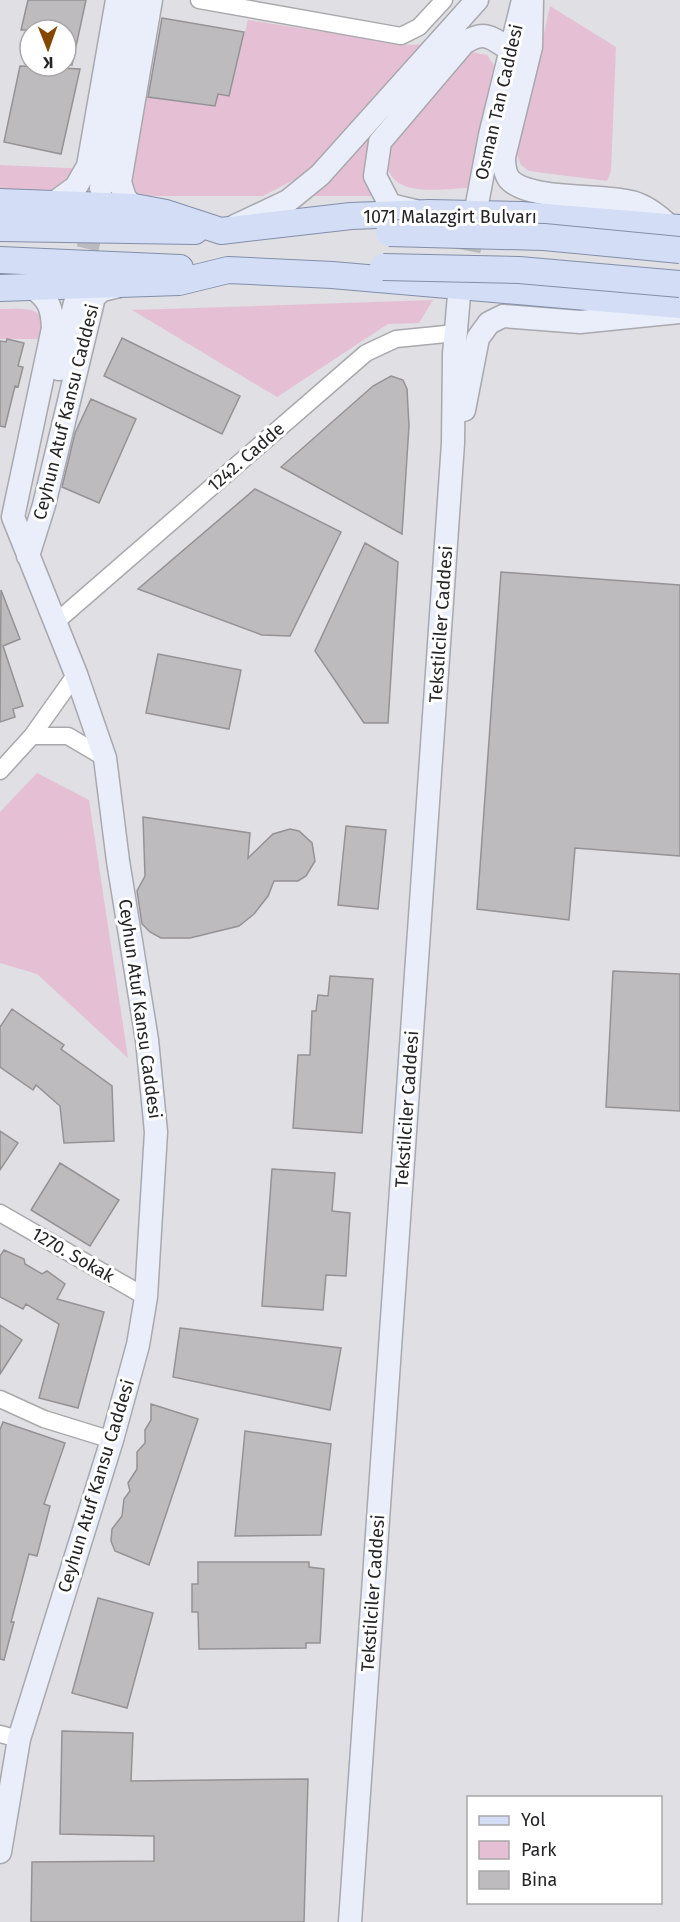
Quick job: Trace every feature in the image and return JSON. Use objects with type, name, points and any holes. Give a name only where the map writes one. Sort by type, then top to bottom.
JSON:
[{"type":"main road","points":[[0,202],[134,207],[166,213],[220,231]]},
{"type":"main road","name":"1071 Malazgirt Bulvarı","points":[[220,231],[351,216],[429,213],[521,215],[675,227]]},
{"type":"main road","name":"1071 Malazgirt Bulvarı","points":[[0,228],[544,237],[680,250]]},
{"type":"main road","points":[[0,260],[332,274],[680,305]]},
{"type":"main road","points":[[0,288],[121,286],[179,282],[228,270],[383,267],[519,270],[680,284]]},
{"type":"street","points":[[54,203],[76,187],[88,166],[117,0]]},
{"type":"street","points":[[101,189],[133,0]]},
{"type":"street","points":[[134,207],[125,198],[120,182],[151,0]]},
{"type":"street","points":[[199,0],[400,36],[419,27],[444,0]]},
{"type":"street","points":[[220,231],[288,201],[320,174],[477,0]]},
{"type":"street","name":"Osman Tan Caddesi","points":[[477,204],[510,50],[524,0]]},
{"type":"street","points":[[532,0],[531,47],[504,157],[504,165],[509,178],[520,186],[539,191],[631,202],[650,210],[675,227]]},
{"type":"street","points":[[429,213],[390,205],[375,176],[380,142],[464,43],[477,35],[490,36],[510,50]]},
{"type":"street","name":"Ceyhun Atuf Kansu Caddesi","points":[[28,556],[44,505],[94,297],[102,290],[121,286]]},
{"type":"street","name":"Ceyhun Atuf Kansu Caddesi","points":[[0,1852],[9,1737],[112,1440],[138,1345],[147,1297],[156,1132],[147,1040],[118,861],[105,758],[76,674],[13,517],[52,328],[51,307],[43,295],[33,288]]},
{"type":"street","name":"Tekstilciler Caddesi","points":[[350,1922],[451,473],[459,295]]},
{"type":"street","name":"Ceyhun Atuf Kansu Caddesi","points":[[28,556],[28,504],[75,303]]},
{"type":"street","points":[[451,473],[478,338],[489,323],[503,316],[580,322],[680,312]]},
{"type":"street","name":"1242. Cadde","points":[[56,622],[366,353],[396,339],[456,333]]},
{"type":"street","points":[[0,771],[32,736],[76,674]]},
{"type":"street","points":[[32,736],[68,736],[105,758]]},
{"type":"street","name":"1270. Sokak","points":[[0,1213],[147,1297]]},
{"type":"street","points":[[0,1399],[44,1419],[112,1440]]},
{"type":"green space","points":[[550,6],[616,47],[611,171],[607,181],[529,171],[521,165],[517,155]]},
{"type":"green space","points":[[248,20],[410,45],[426,44],[315,169],[263,196],[129,196],[144,96],[215,106],[218,94],[229,96]]},
{"type":"green space","points":[[472,52],[487,55],[494,65],[470,188],[425,190],[403,185],[394,179],[389,171],[388,146],[457,64]]},
{"type":"green space","points":[[391,105],[377,196],[309,196]]},
{"type":"green space","points":[[0,165],[91,169],[84,195],[0,195]]},
{"type":"green space","points":[[433,300],[419,323],[388,324],[277,397],[132,310]]},
{"type":"green space","points":[[0,309],[27,309],[38,314],[42,320],[45,339],[0,339]]},
{"type":"green space","points":[[37,773],[89,800],[128,1058],[37,974],[0,963],[0,812]]},
{"type":"building","points":[[28,0],[86,0],[78,37],[78,18],[24,18]]},
{"type":"building","points":[[162,18],[244,32],[229,96],[218,94],[215,106],[148,97]]},
{"type":"building","points":[[18,76],[18,78],[78,78],[61,154],[4,142]]},
{"type":"building","points":[[122,338],[240,396],[222,434],[104,376]]},
{"type":"building","points":[[7,339],[24,343],[18,366],[23,367],[18,387],[15,386],[5,427],[0,426],[0,341],[6,342]]},
{"type":"building","points":[[391,376],[403,380],[407,389],[409,426],[402,534],[281,467],[373,386]]},
{"type":"building","points":[[91,399],[136,419],[99,503],[62,487],[75,433]]},
{"type":"building","points":[[255,489],[341,532],[290,636],[262,635],[138,589]]},
{"type":"building","points":[[365,543],[398,562],[388,723],[364,723],[315,651]]},
{"type":"building","points":[[501,572],[680,585],[680,856],[575,848],[569,920],[477,909]]},
{"type":"building","points":[[1,590],[20,639],[3,646],[23,706],[13,709],[15,717],[0,722]]},
{"type":"building","points":[[158,654],[241,670],[229,729],[146,713]]},
{"type":"building","points":[[143,817],[250,833],[248,858],[273,834],[290,829],[299,831],[312,843],[315,861],[306,876],[298,881],[274,881],[268,896],[254,914],[239,926],[190,938],[161,938],[142,924],[137,891],[145,876]]},
{"type":"building","points":[[346,826],[386,830],[378,909],[338,905]]},
{"type":"building","points":[[613,971],[680,974],[680,1111],[606,1107]]},
{"type":"building","points":[[330,976],[373,979],[362,1133],[293,1128],[298,1055],[310,1055],[312,1011],[316,1011],[318,995],[328,996]]},
{"type":"building","points":[[12,1009],[64,1045],[61,1049],[112,1086],[114,1141],[64,1143],[60,1106],[36,1085],[33,1090],[0,1067],[0,1027]]},
{"type":"building","points":[[0,1131],[18,1143],[0,1170]]},
{"type":"building","points":[[60,1163],[119,1200],[90,1246],[31,1210]]},
{"type":"building","points":[[272,1169],[335,1173],[332,1211],[350,1213],[346,1276],[326,1275],[323,1310],[262,1306]]},
{"type":"building","points":[[4,1250],[24,1259],[25,1264],[42,1274],[47,1271],[65,1284],[57,1299],[104,1312],[78,1408],[39,1398],[59,1324],[26,1304],[23,1309],[0,1297],[0,1256]]},
{"type":"building","points":[[0,1325],[22,1340],[0,1374]]},
{"type":"building","points":[[180,1328],[341,1348],[330,1410],[173,1377]]},
{"type":"building","points":[[151,1404],[198,1419],[149,1565],[115,1551],[111,1541],[112,1529],[122,1516],[124,1499],[130,1491],[128,1483],[137,1469],[137,1452],[145,1443],[145,1430],[151,1420]]},
{"type":"building","points":[[3,1422],[65,1443],[44,1504],[50,1506],[37,1556],[29,1554],[11,1622],[14,1622],[4,1660],[0,1659],[0,1430]]},
{"type":"building","points":[[245,1431],[331,1444],[321,1535],[235,1536]]},
{"type":"building","points":[[198,1562],[309,1562],[309,1567],[324,1569],[320,1643],[306,1643],[306,1648],[199,1649],[198,1612],[192,1612],[192,1584],[198,1584]]},
{"type":"building","points":[[98,1598],[153,1613],[127,1708],[72,1693]]},
{"type":"building","points":[[62,1731],[133,1733],[131,1781],[308,1779],[304,1922],[31,1922],[32,1862],[154,1861],[154,1836],[60,1834]]},
{"type":"tunnel","points":[[80,281],[96,213]]},
{"type":"tunnel","points":[[460,289],[475,213]]}]
